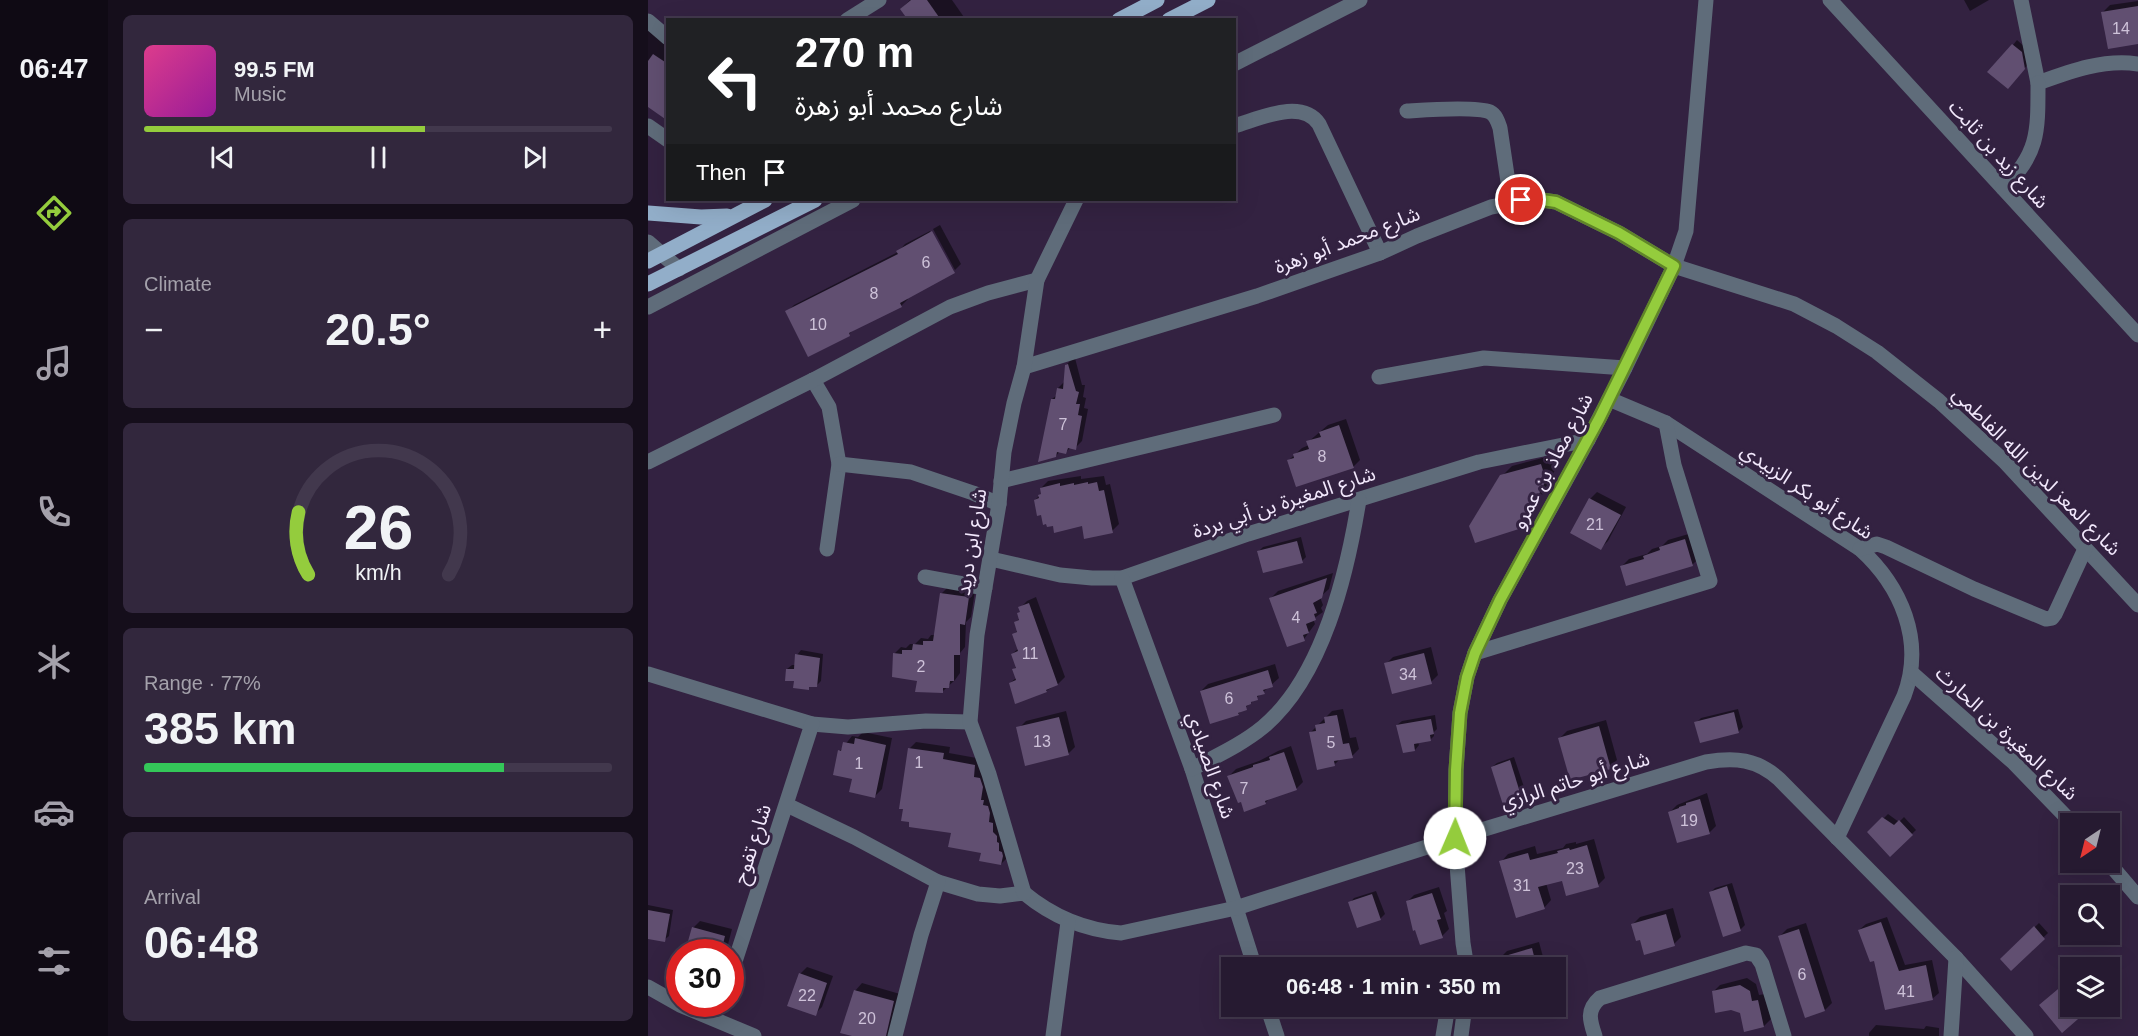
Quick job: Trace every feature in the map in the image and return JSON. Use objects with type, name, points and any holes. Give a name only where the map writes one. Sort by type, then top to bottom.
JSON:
[{"type":"main road","points":[[1123,18],[1157,0]]},
{"type":"main road","points":[[1172,18],[1208,0]]},
{"type":"main road","points":[[655,257],[758,201]]},
{"type":"main road","points":[[652,277],[679,269],[812,201]]},
{"type":"main road","points":[[648,213],[701,217],[733,216]]},
{"type":"street","points":[[850,18],[879,0]]},
{"type":"street","points":[[1236,63],[1360,0]]},
{"type":"street","name":"شارع معاذ بن عمرو","points":[[1465,957],[1455,838],[1456,770],[1461,704],[1467,677],[1475,653],[1500,600],[1588,440],[1674,266],[1686,231],[1706,0]]},
{"type":"street","name":"شارع زيد بن ثابت","points":[[1830,0],[2138,335]]},
{"type":"street","points":[[2003,188],[2026,163],[2033,145],[2037,124],[2038,83],[2021,0]]},
{"type":"street","points":[[648,21],[666,36]]},
{"type":"street","points":[[2038,83],[2093,65],[2109,62],[2138,64]]},
{"type":"street","points":[[1407,111],[1473,110],[1491,113],[1497,119],[1500,128],[1510,202]]},
{"type":"street","points":[[1236,125],[1279,113],[1303,111],[1314,116],[1320,124],[1380,254]]},
{"type":"street","points":[[648,126],[666,139]]},
{"type":"street","name":"شارع محمد أبو زهرة","points":[[1024,368],[1257,296],[1380,254],[1441,226],[1510,202],[1535,199],[1556,202],[1619,233],[1674,266]]},
{"type":"street","points":[[648,307],[852,201]]},
{"type":"street","name":"شارع ابن دريد","points":[[1024,893],[989,774],[969,722],[977,635],[991,559],[1008,427],[1024,368],[1037,280],[1076,201]]},
{"type":"street","points":[[648,242],[655,257],[679,269]]},
{"type":"street","name":"شارع المعز لدين الله الفاطمي","points":[[1674,266],[1794,304],[1836,326],[1877,352],[1939,401],[2004,461],[2138,605]]},
{"type":"street","points":[[648,462],[813,380],[950,307],[988,293],[1037,280]]},
{"type":"street","points":[[1379,377],[1484,358],[1624,368]]},
{"type":"street","points":[[813,380],[829,407],[838,464],[827,549]]},
{"type":"street","name":"شارع أبو بكر الزبيدي","points":[[1609,399],[1666,423],[1860,549],[1886,575],[1898,597],[1909,631],[1913,653],[1912,673],[1904,696],[1838,837]]},
{"type":"street","points":[[1001,481],[1274,415]]},
{"type":"street","points":[[1475,653],[1710,581],[1674,465],[1666,423]]},
{"type":"street","name":"شارع المغيرة بن أبي بردة","points":[[991,559],[1060,574],[1092,578],[1122,578],[1248,534],[1479,462],[1588,440]]},
{"type":"street","points":[[838,464],[911,472],[973,492],[999,504]]},
{"type":"street","points":[[1192,769],[1244,741],[1263,727],[1279,711],[1300,682],[1337,601],[1352,547],[1359,500]]},
{"type":"street","points":[[1860,549],[1874,544],[1886,546],[1974,590],[2046,619],[2052,618],[2055,614],[2085,549]]},
{"type":"street","points":[[925,577],[985,588]]},
{"type":"street","name":"شارع الصيادي","points":[[1122,578],[1192,769],[1252,957]]},
{"type":"street","name":"شارع المغيرة بن الحارث","points":[[1912,673],[2014,763],[2062,813]]},
{"type":"street","points":[[648,674],[812,724],[848,727],[969,722]]},
{"type":"street","name":"شارع تفوح","points":[[743,939],[812,724]]},
{"type":"street","name":"شارع أبو حاتم الرازي","points":[[1024,893],[1042,908],[1068,922],[1107,932],[1121,933],[1236,908],[1455,838],[1707,762],[1735,759],[1752,761],[1773,774],[1838,837],[1956,958],[2026,1036]]},
{"type":"street","points":[[787,805],[854,837],[938,882],[978,894],[1000,896],[1024,893]]},
{"type":"street","points":[[2117,873],[2138,897]]},
{"type":"street","points":[[895,1036],[921,935],[938,882]]},
{"type":"street","points":[[1053,1036],[1068,922]]},
{"type":"street","name":"شارع معاذ بن عمرو","points":[[1459,957],[1463,943]]},
{"type":"street","points":[[1595,1036],[1589,1018],[1592,1006],[1603,996],[1738,954],[1749,953],[1756,955],[1762,964],[1785,1036]]},
{"type":"street","points":[[1951,1036],[1956,958]]},
{"type":"street","points":[[648,987],[666,998]]},
{"type":"street","points":[[719,1017],[754,1036]]},
{"type":"street","points":[[1271,1017],[1277,1036]]},
{"type":"street","points":[[1443,1036],[1446,1017]]},
{"type":"street","points":[[1461,1036],[1464,1017]]},
{"type":"building","points":[[911,0],[927,0],[940,18],[907,18],[900,9]]},
{"type":"building","points":[[2138,6],[2138,44],[2108,49],[2101,12]]},
{"type":"building","points":[[2012,44],[2022,52],[2025,69],[2008,89],[1987,72]]},
{"type":"building","points":[[653,54],[666,63],[666,120],[648,107],[648,61]]},
{"type":"building","points":[[932,231],[955,273],[900,303],[902,307],[849,333],[850,336],[808,357],[785,311],[898,254],[896,251]]},
{"type":"building","points":[[1068,364],[1076,391],[1079,392],[1076,404],[1080,404],[1078,415],[1082,416],[1076,450],[1068,448],[1066,454],[1057,452],[1056,457],[1038,462],[1051,399],[1055,399],[1057,388],[1063,389],[1065,365]]},
{"type":"building","points":[[1339,425],[1354,468],[1296,487],[1287,460],[1294,458],[1293,454],[1309,449],[1306,441],[1321,437],[1319,432]]},
{"type":"building","points":[[1541,464],[1546,480],[1522,528],[1475,543],[1469,526],[1500,475]]},
{"type":"building","points":[[1088,482],[1088,484],[1097,482],[1099,491],[1104,490],[1113,533],[1084,539],[1082,526],[1054,533],[1053,526],[1043,525],[1041,515],[1037,516],[1034,500],[1041,494],[1040,488],[1060,483],[1060,486]]},
{"type":"building","points":[[1589,498],[1621,515],[1601,550],[1570,533]]},
{"type":"building","points":[[1685,539],[1693,566],[1626,586],[1620,566],[1644,559],[1643,556],[1660,550],[1659,547]]},
{"type":"building","points":[[1297,541],[1303,563],[1263,573],[1257,551]]},
{"type":"building","points":[[1327,578],[1322,598],[1313,603],[1317,613],[1314,614],[1316,620],[1306,624],[1309,633],[1303,635],[1305,641],[1287,647],[1269,598]]},
{"type":"building","points":[[940,593],[969,597],[965,625],[960,624],[960,655],[954,655],[954,681],[950,681],[949,688],[943,688],[943,693],[915,692],[917,681],[892,677],[893,653],[902,654],[902,650],[912,650],[913,644],[923,645],[923,641],[933,641]]},
{"type":"building","points":[[1029,603],[1058,685],[1046,690],[1047,692],[1015,704],[1009,683],[1016,680],[1012,669],[1016,668],[1011,654],[1018,651],[1012,634],[1017,632],[1014,622],[1019,620],[1018,607]]},
{"type":"building","points":[[1424,653],[1432,684],[1392,694],[1384,663]]},
{"type":"building","points":[[795,654],[820,658],[817,687],[809,687],[809,690],[793,688],[794,681],[785,681],[786,669],[794,669]]},
{"type":"building","points":[[1268,670],[1273,687],[1263,690],[1265,694],[1257,696],[1258,700],[1251,702],[1246,706],[1247,710],[1238,713],[1239,715],[1210,724],[1200,691]]},
{"type":"building","points":[[1734,712],[1739,733],[1700,743],[1694,722]]},
{"type":"building","points":[[1337,715],[1343,744],[1349,743],[1353,758],[1334,761],[1335,766],[1317,770],[1309,732],[1316,731],[1315,725],[1325,723],[1324,717]]},
{"type":"building","points":[[1059,717],[1069,755],[1025,766],[1016,727]]},
{"type":"building","points":[[1431,719],[1434,734],[1430,735],[1431,741],[1414,744],[1415,751],[1403,753],[1396,725]]},
{"type":"building","points":[[1599,726],[1611,769],[1570,780],[1558,738]]},
{"type":"building","points":[[855,738],[886,745],[875,798],[849,792],[852,779],[833,775],[838,750],[841,751],[843,742],[854,744]]},
{"type":"building","points":[[908,748],[944,753],[943,759],[975,765],[974,777],[980,778],[983,787],[981,800],[984,800],[983,805],[988,806],[989,822],[993,823],[993,832],[997,836],[999,851],[1002,852],[1001,865],[979,861],[981,853],[948,847],[951,833],[909,827],[909,822],[901,821],[903,809],[899,809]]},
{"type":"building","points":[[1284,752],[1297,790],[1265,801],[1266,804],[1244,812],[1227,776],[1270,760],[1269,757]]},
{"type":"building","points":[[1510,760],[1522,799],[1503,805],[1491,767]]},
{"type":"building","points":[[1700,799],[1710,834],[1677,843],[1668,812]]},
{"type":"building","points":[[1882,817],[1894,825],[1899,820],[1913,835],[1890,857],[1867,832]]},
{"type":"building","points":[[1587,845],[1599,887],[1566,896],[1562,881],[1538,887],[1545,909],[1516,918],[1499,861],[1528,853],[1530,860],[1558,853],[1557,851]]},
{"type":"building","points":[[1727,886],[1741,931],[1723,937],[1709,892]]},
{"type":"building","points":[[1432,893],[1441,919],[1437,920],[1443,938],[1420,945],[1415,930],[1413,931],[1406,901]]},
{"type":"building","points":[[1372,894],[1381,920],[1357,928],[1348,902]]},
{"type":"building","points":[[648,910],[670,914],[665,942],[648,939]]},
{"type":"building","points":[[1666,914],[1675,946],[1644,955],[1640,940],[1636,941],[1631,924]]},
{"type":"building","points":[[1881,922],[1899,971],[1926,965],[1933,1000],[1885,1010],[1874,961],[1870,962],[1858,930]]},
{"type":"building","points":[[2034,926],[2045,939],[2011,971],[2000,959]]},
{"type":"building","points":[[692,927],[725,936],[724,939],[689,939]]},
{"type":"building","points":[[1799,929],[1825,1011],[1805,1018],[1778,936]]},
{"type":"building","points":[[1532,948],[1534,957],[1501,957]]},
{"type":"building","points":[[799,973],[827,983],[816,1016],[787,1006]]},
{"type":"building","points":[[1740,985],[1750,991],[1752,1001],[1758,1000],[1764,1027],[1744,1032],[1740,1013],[1731,1010],[1715,1013],[1712,991]]},
{"type":"building","points":[[2060,987],[2060,1017],[2080,1017],[2062,1033],[2039,1005]]},
{"type":"building","points":[[854,990],[894,1001],[886,1036],[852,1036],[840,1033]]},
{"type":"route","points":[[1455,838],[1460,713],[1462,695],[1475,653],[1500,600],[1599,419],[1674,266],[1619,233],[1556,202],[1521,200]]}]
